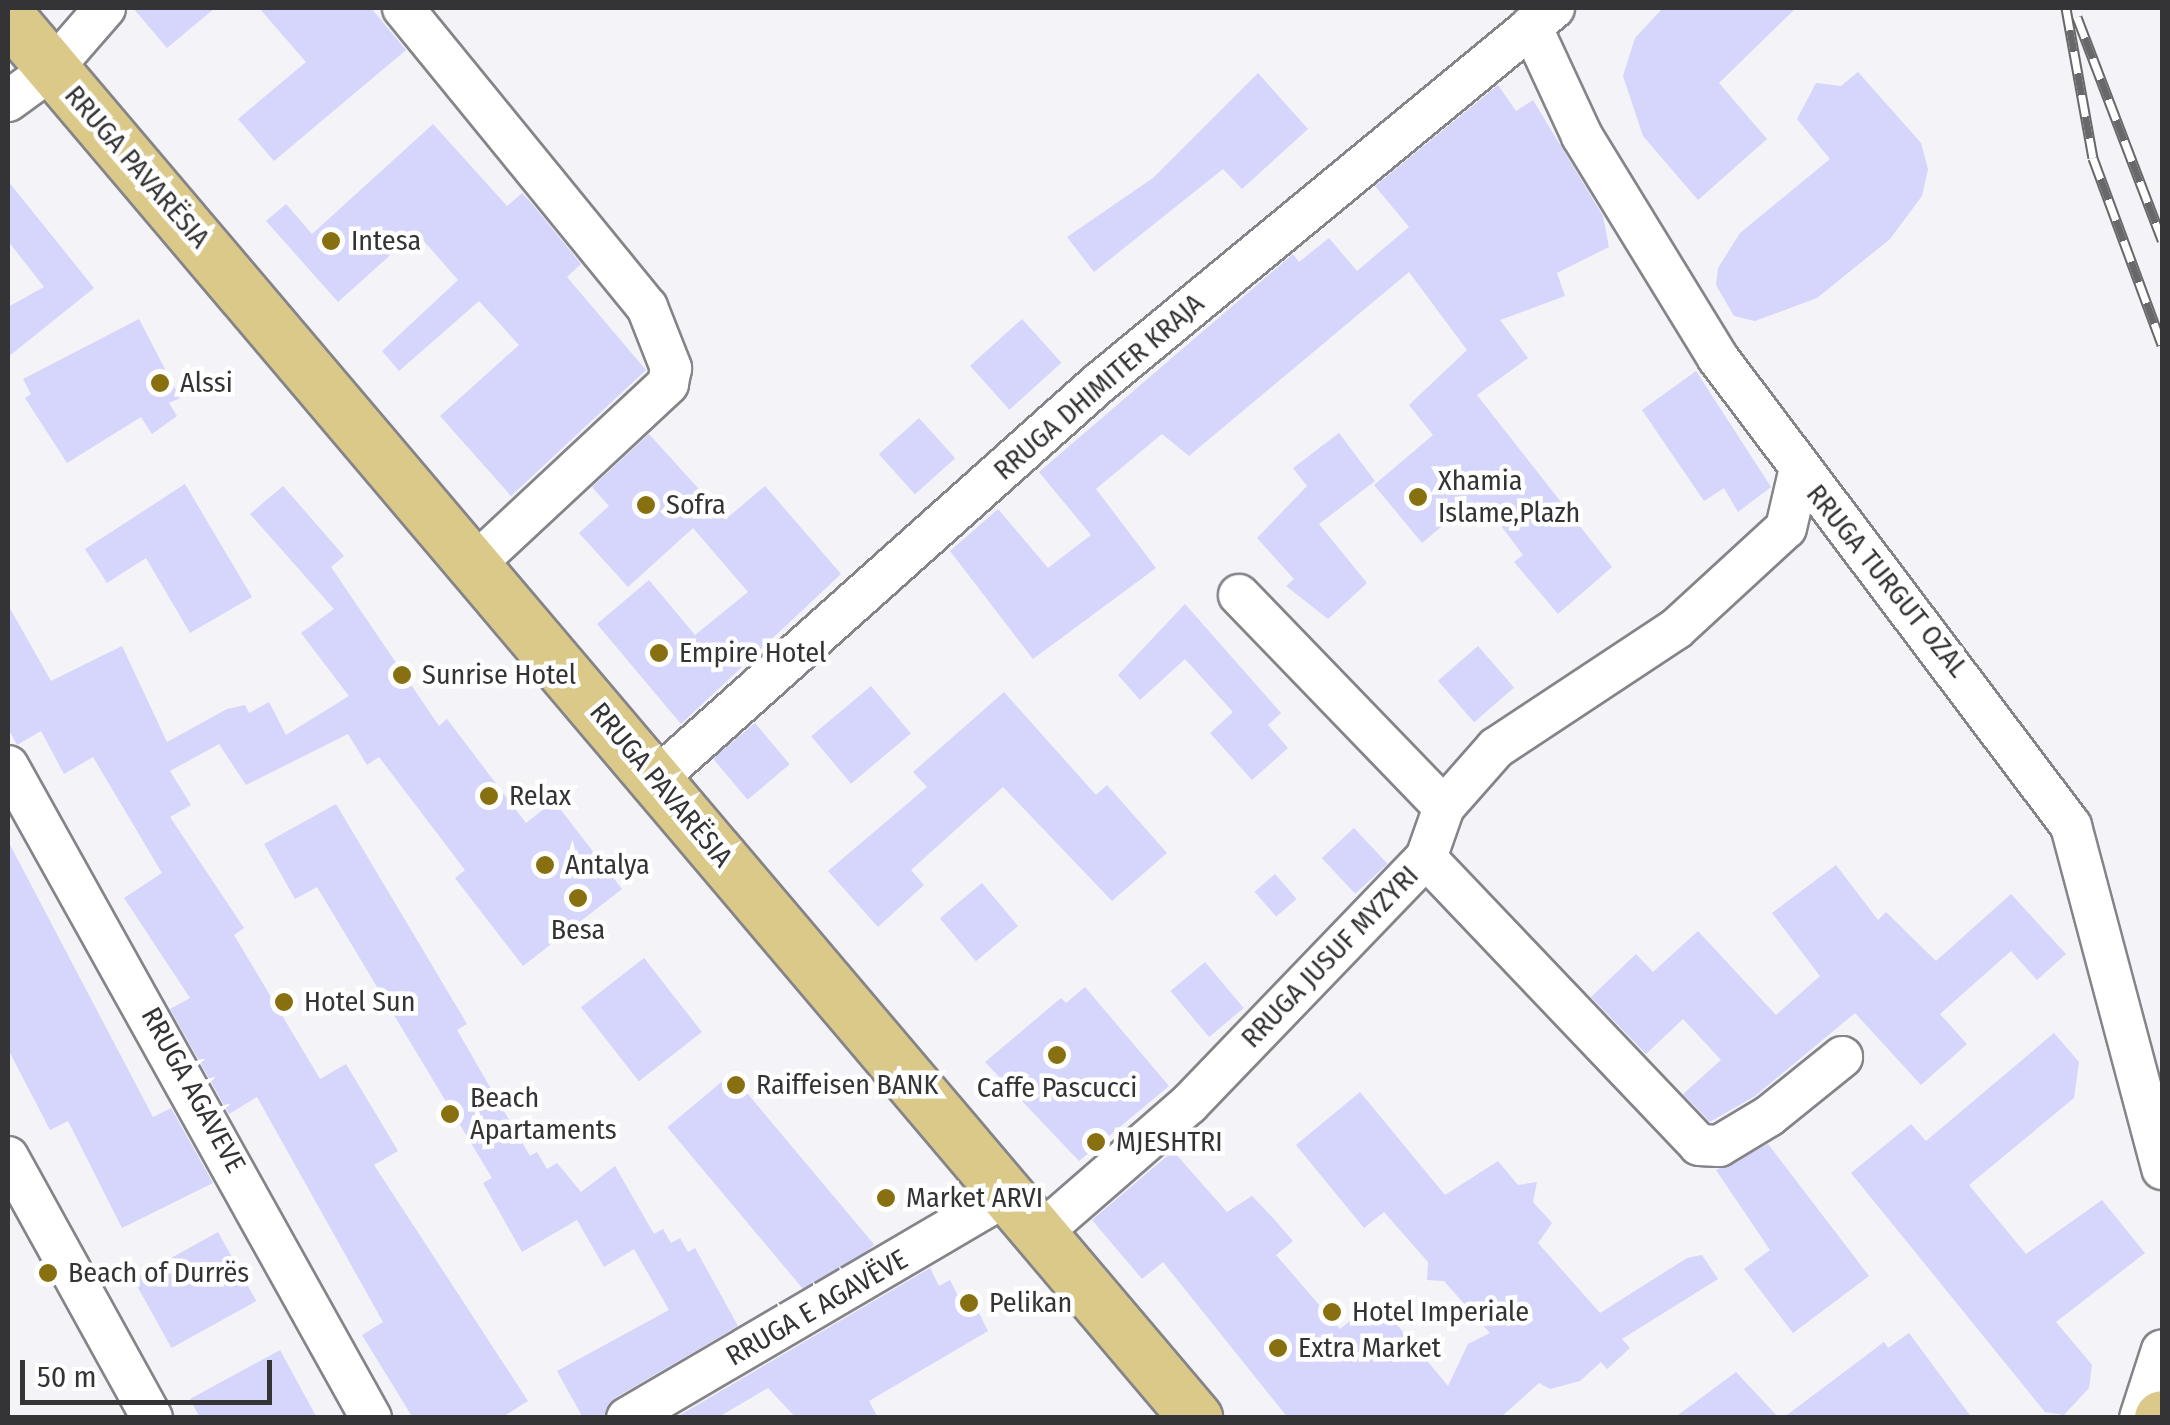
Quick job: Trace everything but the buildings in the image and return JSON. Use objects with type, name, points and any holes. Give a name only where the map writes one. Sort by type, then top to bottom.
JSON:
[{"type":"main road","name":"RRUGA PAVARËSIA","points":[[8,16],[476,563],[1006,1196],[1044,1230],[1196,1418]]},
{"type":"street","points":[[8,101],[52,70],[104,8]]},
{"type":"street","points":[[403,8],[648,307],[671,368],[668,384],[476,563]]},
{"type":"street","name":"RRUGA TURGUT OZAL","points":[[1542,17],[1644,246],[1799,472],[1924,623],[2072,826],[2162,1169]]},
{"type":"street","name":"RRUGA DHIMITER KRAJA","points":[[656,779],[1098,384],[1542,17]]},
{"type":"street","name":"RRUGA JUSUF MYZYRI","points":[[1044,1230],[1189,1104],[1426,858],[1444,807],[1496,748],[1716,598],[1786,528],[1799,472]]},
{"type":"street","points":[[1239,595],[1444,807]]},
{"type":"street","name":"RRUGA AGAVEVE","points":[[8,766],[371,1418]]},
{"type":"street","points":[[1426,858],[1699,1145],[1718,1146],[1769,1116],[1842,1056]]},
{"type":"street","points":[[8,1158],[152,1418]]},
{"type":"street","name":"RRUGA E AGAVËVE","points":[[627,1418],[1006,1196]]},
{"type":"street","points":[[2140,1418],[2162,1350]]},
{"type":"railway","points":[[2066,8],[2093,158],[2162,345]]},
{"type":"railway","points":[[2077,17],[2162,240]]},
{"type":"place","name":"Intesa","points":[[331,241]]},
{"type":"place","name":"Alssi","points":[[160,383]]},
{"type":"place","name":"Xhamia Islame,Plazh","points":[[1418,497]]},
{"type":"place","name":"Sofra","points":[[646,505]]},
{"type":"place","name":"Empire Hotel","points":[[659,653]]},
{"type":"place","name":"Sunrise Hotel","points":[[402,675]]},
{"type":"place","name":"Relax","points":[[489,796]]},
{"type":"place","name":"Antalya","points":[[545,865]]},
{"type":"place","name":"Besa","points":[[578,898]]},
{"type":"place","name":"Hotel Sun","points":[[284,1002]]},
{"type":"place","name":"Caffe Pascucci","points":[[1057,1055]]},
{"type":"place","name":"Raiffeisen BANK","points":[[736,1085]]},
{"type":"place","name":"Beach Apartaments","points":[[450,1114]]},
{"type":"place","name":"MJESHTRI","points":[[1096,1142]]},
{"type":"place","name":"Market ARVI","points":[[886,1198]]},
{"type":"place","name":"Beach of Durrës","points":[[48,1273]]},
{"type":"place","name":"Pelikan","points":[[969,1303]]},
{"type":"place","name":"Hotel Imperiale","points":[[1332,1312]]},
{"type":"place","name":"Extra Market","points":[[1278,1348]]}]
